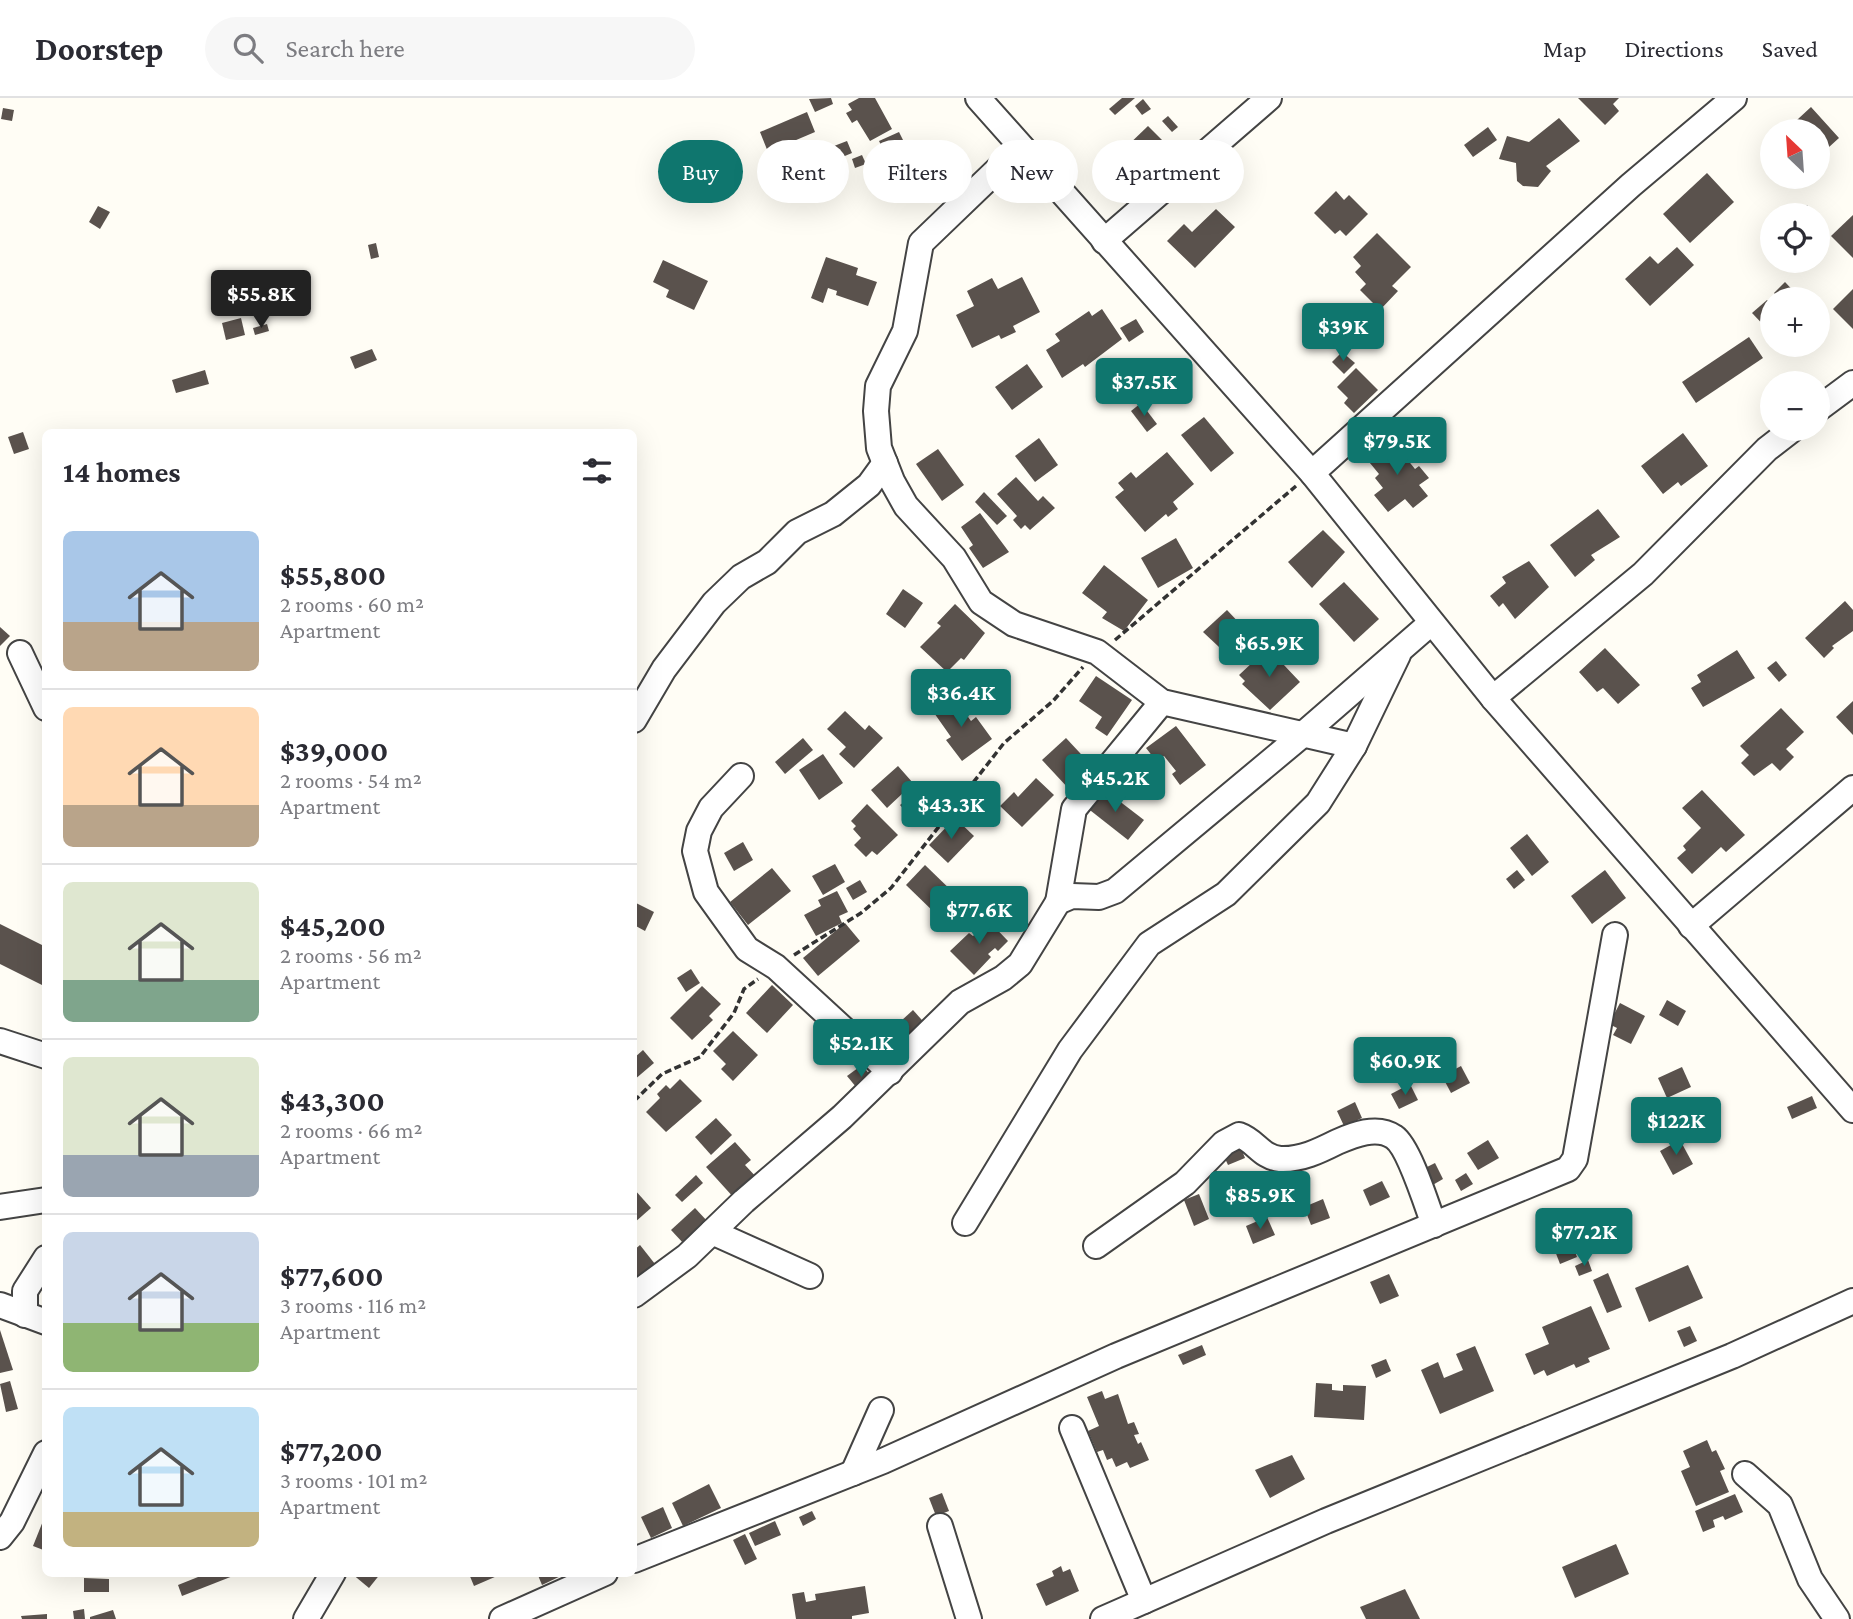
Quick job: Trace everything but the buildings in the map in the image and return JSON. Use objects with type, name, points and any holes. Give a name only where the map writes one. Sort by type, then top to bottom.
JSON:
[{"type":"street","points":[[978,98],[1015,140]]},
{"type":"street","points":[[1104,241],[1269,98]]},
{"type":"street","points":[[1312,472],[1631,185],[1734,98]]},
{"type":"street","points":[[986,180],[920,243],[905,331],[878,386],[876,411],[879,448],[906,506],[954,558],[981,602],[1014,625],[1097,652],[1162,702],[1354,746]]},
{"type":"street","points":[[1070,203],[1312,472],[1493,698],[1853,1110]]},
{"type":"street","points":[[1830,400],[1853,383]]},
{"type":"street","points":[[1493,698],[1643,574],[1777,441]]},
{"type":"street","points":[[637,715],[664,668],[714,603],[741,577],[767,562],[797,532],[833,514],[869,485],[885,463]]},
{"type":"street","points":[[1058,902],[1072,897],[1099,897],[1115,891],[1431,623]]},
{"type":"street","points":[[965,1223],[1070,1049],[1149,944],[1226,894],[1318,803],[1354,746],[1402,648]]},
{"type":"street","points":[[20,653],[42,700]]},
{"type":"street","points":[[637,1293],[687,1256],[890,1072],[960,1002],[1003,978],[1020,964],[1058,902],[1074,809],[1162,702]]},
{"type":"street","points":[[741,776],[711,808],[699,831],[695,851],[706,892],[747,949],[776,967],[890,1072]]},
{"type":"street","points":[[1691,926],[1853,788]]},
{"type":"street","points":[[637,1559],[853,1473],[1116,1356],[1568,1169],[1575,1159],[1615,935]]},
{"type":"street","points":[[0,1041],[42,1055]]},
{"type":"street","points":[[1096,1246],[1185,1183],[1224,1143],[1239,1135],[1268,1157],[1281,1159],[1312,1154],[1360,1133],[1377,1131],[1395,1137],[1404,1151],[1434,1225]]},
{"type":"street","points":[[0,1207],[42,1201]]},
{"type":"street","points":[[712,1232],[810,1276]]},
{"type":"street","points":[[35,1319],[25,1291],[42,1264]]},
{"type":"street","points":[[1103,1619],[1326,1521],[1732,1356],[1853,1301]]},
{"type":"street","points":[[0,1305],[35,1319]]},
{"type":"street","points":[[853,1473],[881,1410]]},
{"type":"street","points":[[1072,1428],[1144,1601]]},
{"type":"street","points":[[0,1537],[12,1522],[42,1460]]},
{"type":"street","points":[[1745,1474],[1780,1505],[1810,1579],[1837,1619]]},
{"type":"street","points":[[940,1526],[969,1619]]},
{"type":"street","points":[[306,1619],[331,1577]]},
{"type":"street","points":[[502,1619],[595,1577]]},
{"type":"path","points":[[637,1098],[662,1074],[699,1057],[733,1013],[744,989],[861,913],[891,887],[1004,743],[1053,701],[1097,652],[1312,472]]}]
